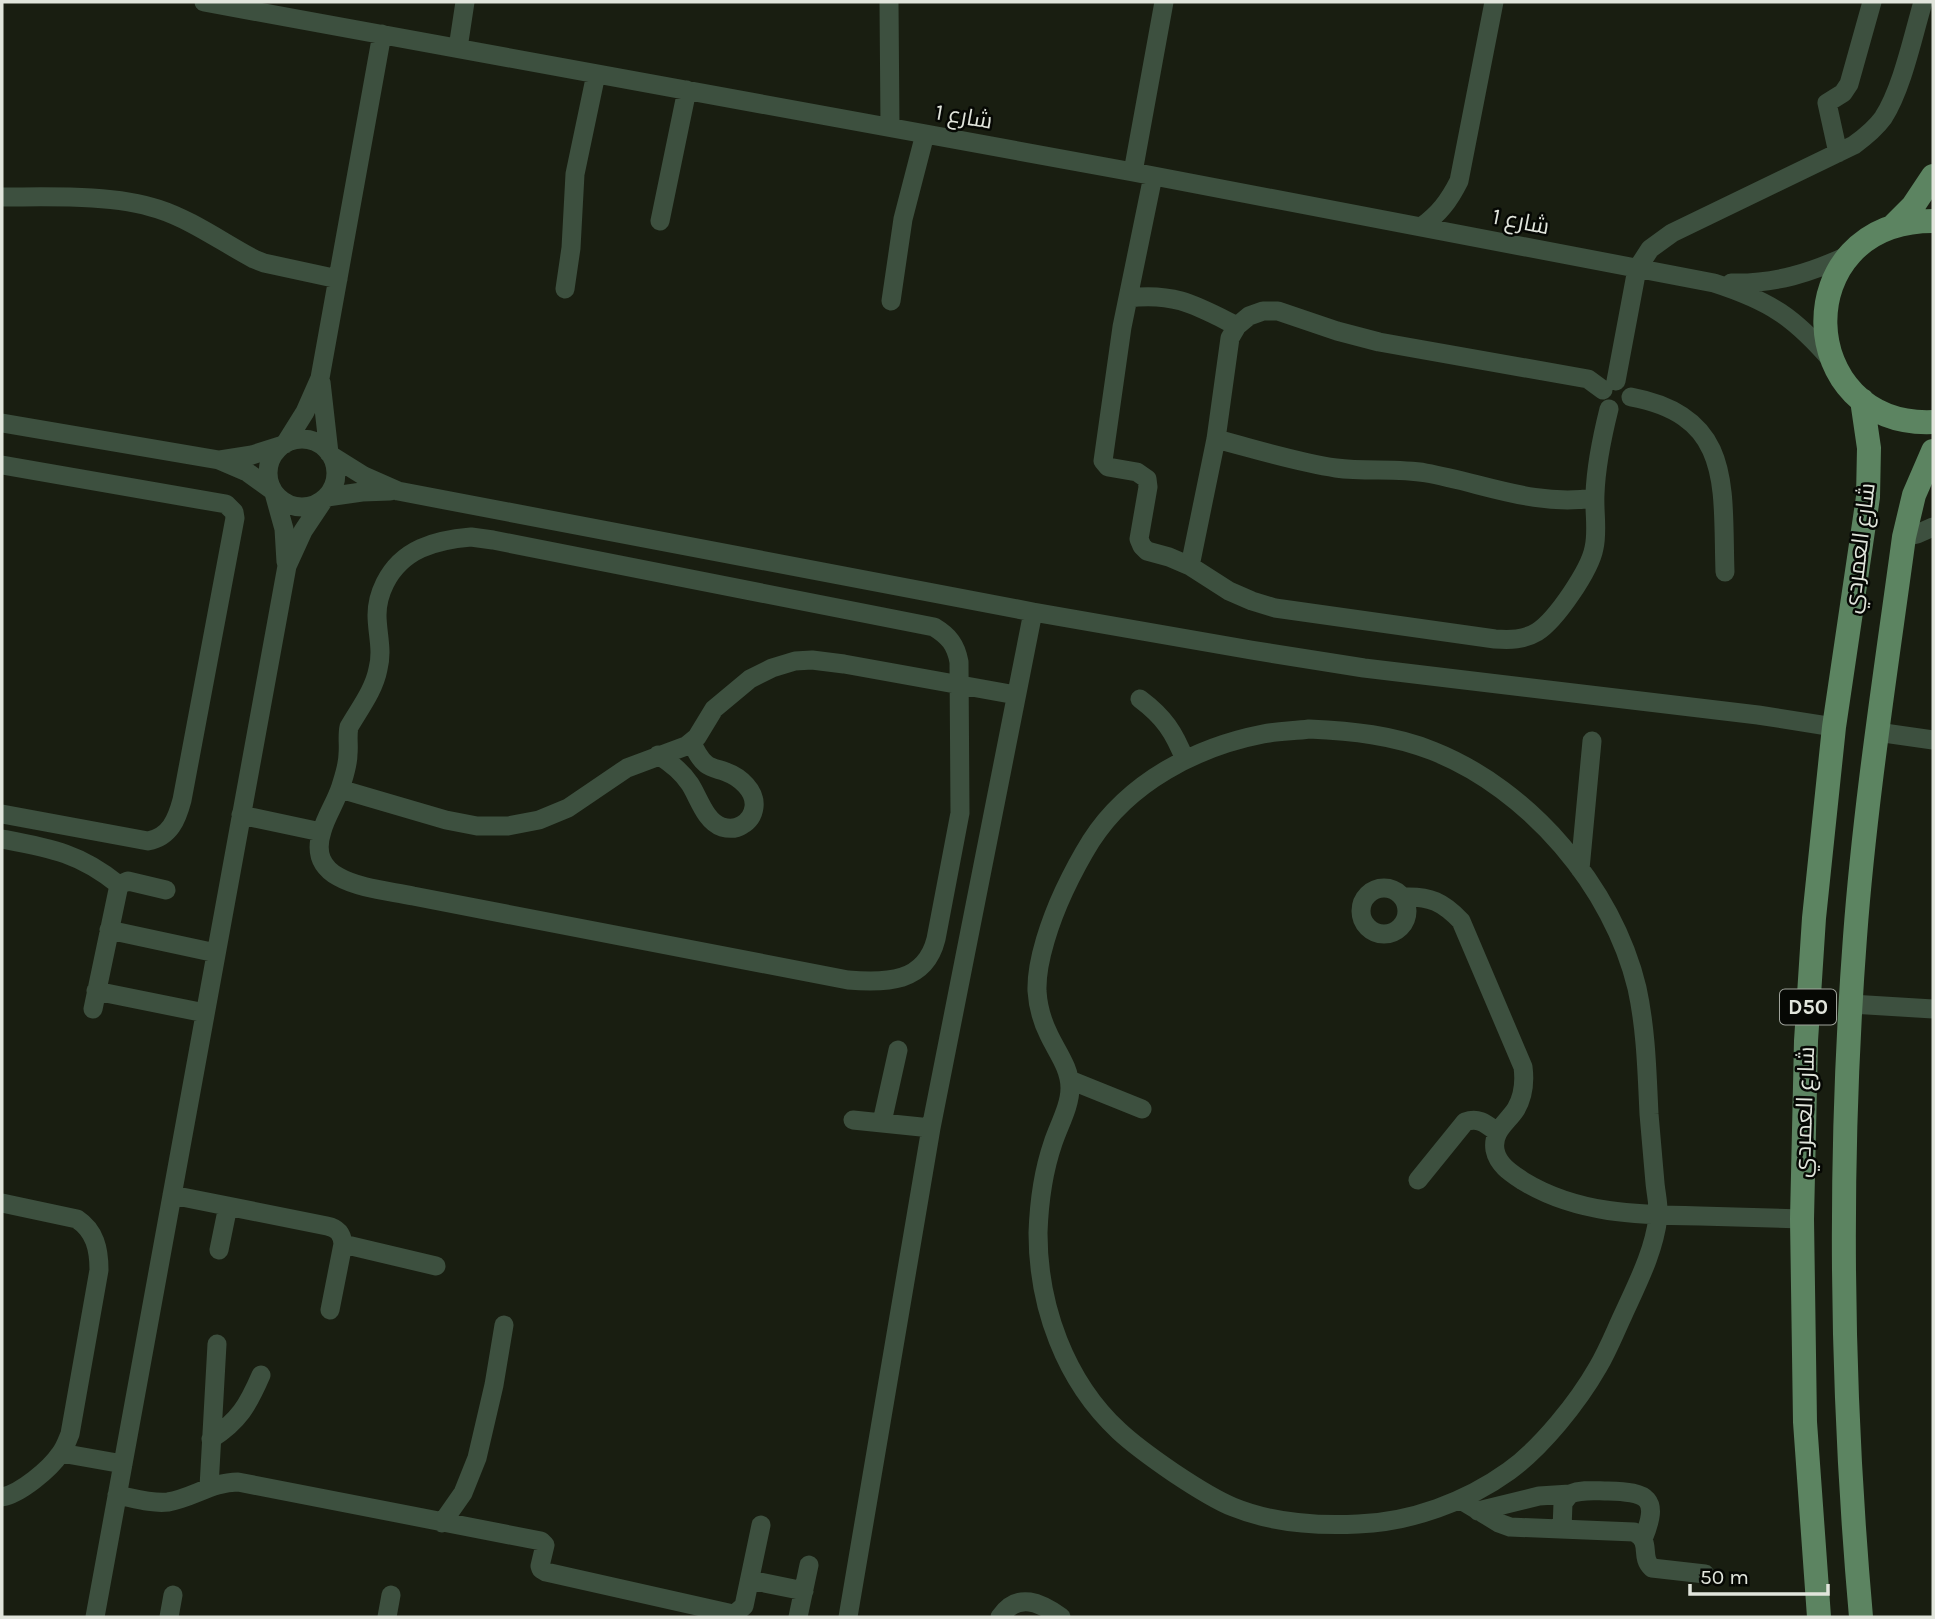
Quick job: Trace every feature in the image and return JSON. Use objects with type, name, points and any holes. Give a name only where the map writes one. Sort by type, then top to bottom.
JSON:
[{"type":"main road","points":[[1893,226],[1913,206],[1933,176]]},
{"type":"main road","points":[[1933,221],[1915,221],[1893,226],[1863,242],[1851,254],[1834,278],[1826,305],[1825,334],[1832,361],[1850,389],[1862,400],[1883,413],[1906,421],[1933,422]]},
{"type":"main road","name":"شارع العمردي","points":[[1819,1617],[1805,1422],[1802,1160],[1814,918],[1834,727],[1868,497],[1869,449],[1862,400]]},
{"type":"main road","name":"شارع العمردي","points":[[1861,1617],[1848,1422],[1844,1190],[1851,1004],[1861,868],[1905,537],[1914,495],[1933,451]]},
{"type":"street","name":"شارع 1","points":[[204,2],[1143,174],[1714,283],[1749,295],[1780,312],[1809,334],[1832,361]]},
{"type":"street","points":[[457,48],[465,2]]},
{"type":"street","points":[[889,2],[890,127]]},
{"type":"street","points":[[1164,2],[1128,298],[1103,461],[1108,467],[1137,472],[1147,479],[1139,539],[1147,551],[1190,566],[1229,592],[1276,608],[1495,639],[1523,638],[1547,625],[1590,562],[1596,537],[1596,471],[1609,409]]},
{"type":"street","points":[[1421,227],[1437,215],[1460,181],[1494,2]]},
{"type":"street","points":[[1838,153],[1827,103],[1843,93],[1849,84],[1872,2]]},
{"type":"street","points":[[1190,566],[1216,439],[1230,338],[1237,326],[1249,316],[1263,311],[1278,311],[1379,342],[1610,385],[1627,386],[1631,397],[1626,407],[1609,409],[1602,400],[1610,385],[1637,268],[1650,249],[1672,233],[1854,145],[1869,134],[1891,104],[1923,2]]},
{"type":"street","points":[[287,566],[284,529],[268,474],[269,466],[276,451],[284,444],[305,412],[320,378],[382,34]]},
{"type":"street","points":[[565,289],[571,248],[575,174],[596,74]]},
{"type":"street","points":[[660,221],[687,90]]},
{"type":"street","points":[[891,301],[903,219],[925,134]]},
{"type":"street","points":[[2,197],[98,199],[157,208],[264,263],[338,279]]},
{"type":"street","name":"شارع 1","points":[[1714,283],[1749,284],[1785,279],[1819,269],[1851,254]]},
{"type":"street","points":[[1128,298],[1148,295],[1168,297],[1187,302],[1237,326]]},
{"type":"street","points":[[320,378],[330,455]]},
{"type":"street","points":[[1631,397],[1672,409],[1704,436],[1713,452],[1722,485],[1725,572]]},
{"type":"street","points":[[2,423],[219,460],[247,472],[281,500],[298,507],[317,504],[326,498],[362,492],[398,491],[1033,612],[1251,650],[1364,668],[1758,715],[1834,727]]},
{"type":"street","points":[[95,1617],[287,566],[303,531],[335,482],[335,464],[330,455],[322,446],[304,439],[251,455],[219,460]]},
{"type":"street","points":[[1216,439],[1318,465],[1425,473],[1541,499],[1594,498]]},
{"type":"street","points":[[330,455],[364,476],[398,491]]},
{"type":"street","points":[[2,464],[226,504],[235,517],[182,800],[170,829],[157,840],[148,841],[2,814]]},
{"type":"street","points":[[1905,537],[1933,527]]},
{"type":"street","points":[[471,537],[493,540],[934,627],[952,640],[957,651],[960,685],[960,813],[943,902],[932,953],[925,964],[914,973],[901,978],[884,981],[848,980],[342,881],[330,872],[322,860],[319,846],[321,832],[340,789],[348,760],[349,727],[374,684],[379,668],[377,614],[380,592],[391,572],[406,556],[426,545],[471,537]]},
{"type":"street","points":[[848,1617],[931,1128],[1033,612]]},
{"type":"street","points":[[340,789],[477,826],[508,826],[539,820],[568,808],[627,768],[679,750],[692,741],[714,709],[750,679],[772,668],[795,662],[830,662],[1016,695]]},
{"type":"street","points":[[1140,699],[1168,724],[1178,740],[1185,760]]},
{"type":"street","points":[[1309,729],[1352,731],[1394,738],[1473,770],[1508,794],[1540,822],[1580,869],[1615,925],[1636,986],[1642,1019],[1658,1216],[1647,1264],[1599,1365],[1574,1403],[1544,1438],[1511,1470],[1461,1500],[1415,1516],[1367,1524],[1318,1525],[1270,1518],[1233,1507],[1192,1485],[1153,1459],[1118,1430],[1088,1395],[1064,1356],[1048,1313],[1040,1268],[1039,1218],[1043,1179],[1069,1100],[1070,1080],[1038,1008],[1037,983],[1046,939],[1059,901],[1093,838],[1119,806],[1150,780],[1185,760],[1225,743],[1266,733],[1309,729]]},
{"type":"street","points":[[1877,732],[1933,740]]},
{"type":"street","points":[[659,755],[690,783],[710,818],[717,825],[728,829],[738,827],[747,821],[753,812],[751,791],[735,776],[706,764],[695,750],[692,741]]},
{"type":"street","points":[[1580,869],[1592,741]]},
{"type":"street","points":[[241,816],[321,832]]},
{"type":"street","points":[[2,839],[59,851],[81,859],[101,870],[119,885]]},
{"type":"street","points":[[119,885],[128,881],[166,890]]},
{"type":"street","points":[[119,885],[94,1000],[205,1013]]},
{"type":"street","points":[[1404,897],[1436,901],[1450,909],[1461,921],[1523,1067],[1525,1082],[1522,1096],[1516,1109],[1497,1132],[1495,1141],[1498,1160],[1504,1167],[1558,1199],[1606,1211],[1658,1216],[1802,1219]]},
{"type":"street","points":[[109,930],[216,953]]},
{"type":"street","points":[[1851,1004],[1933,1009]]},
{"type":"street","points":[[883,1122],[898,1050]]},
{"type":"street","points":[[1070,1080],[1142,1108]]},
{"type":"street","points":[[853,1120],[931,1128]]},
{"type":"street","points":[[1418,1180],[1465,1122],[1479,1120],[1497,1132]]},
{"type":"street","points":[[172,1195],[333,1227],[339,1231],[343,1244],[330,1310]]},
{"type":"street","points":[[2,1203],[77,1219],[93,1234],[98,1253],[98,1279],[70,1434],[55,1461],[20,1490],[2,1497]]},
{"type":"street","points":[[219,1250],[228,1206]]},
{"type":"street","points":[[343,1244],[436,1266]]},
{"type":"street","points":[[442,1522],[463,1493],[477,1458],[495,1385],[504,1325]]},
{"type":"street","points":[[209,1487],[217,1344]]},
{"type":"street","points":[[211,1439],[227,1429],[250,1402],[261,1375]]},
{"type":"street","points":[[61,1453],[123,1464]]},
{"type":"street","points":[[117,1495],[169,1502],[209,1487],[238,1482],[541,1541],[544,1545],[540,1566],[546,1572],[728,1613],[737,1612],[744,1606],[761,1525]]},
{"type":"street","points":[[1478,1511],[1539,1496],[1581,1491],[1634,1492],[1649,1504],[1652,1514],[1643,1539]]},
{"type":"street","points":[[1562,1529],[1563,1503],[1570,1493]]},
{"type":"street","points":[[1461,1500],[1499,1524],[1510,1527],[1634,1532],[1643,1539],[1646,1561],[1652,1568],[1705,1574]]},
{"type":"street","points":[[798,1617],[809,1565]]},
{"type":"street","points":[[750,1580],[804,1591]]},
{"type":"street","points":[[169,1617],[173,1595]]},
{"type":"street","points":[[387,1617],[391,1595]]},
{"type":"street","points":[[1000,1617],[1012,1606],[1022,1602],[1043,1605],[1061,1617]]}]
